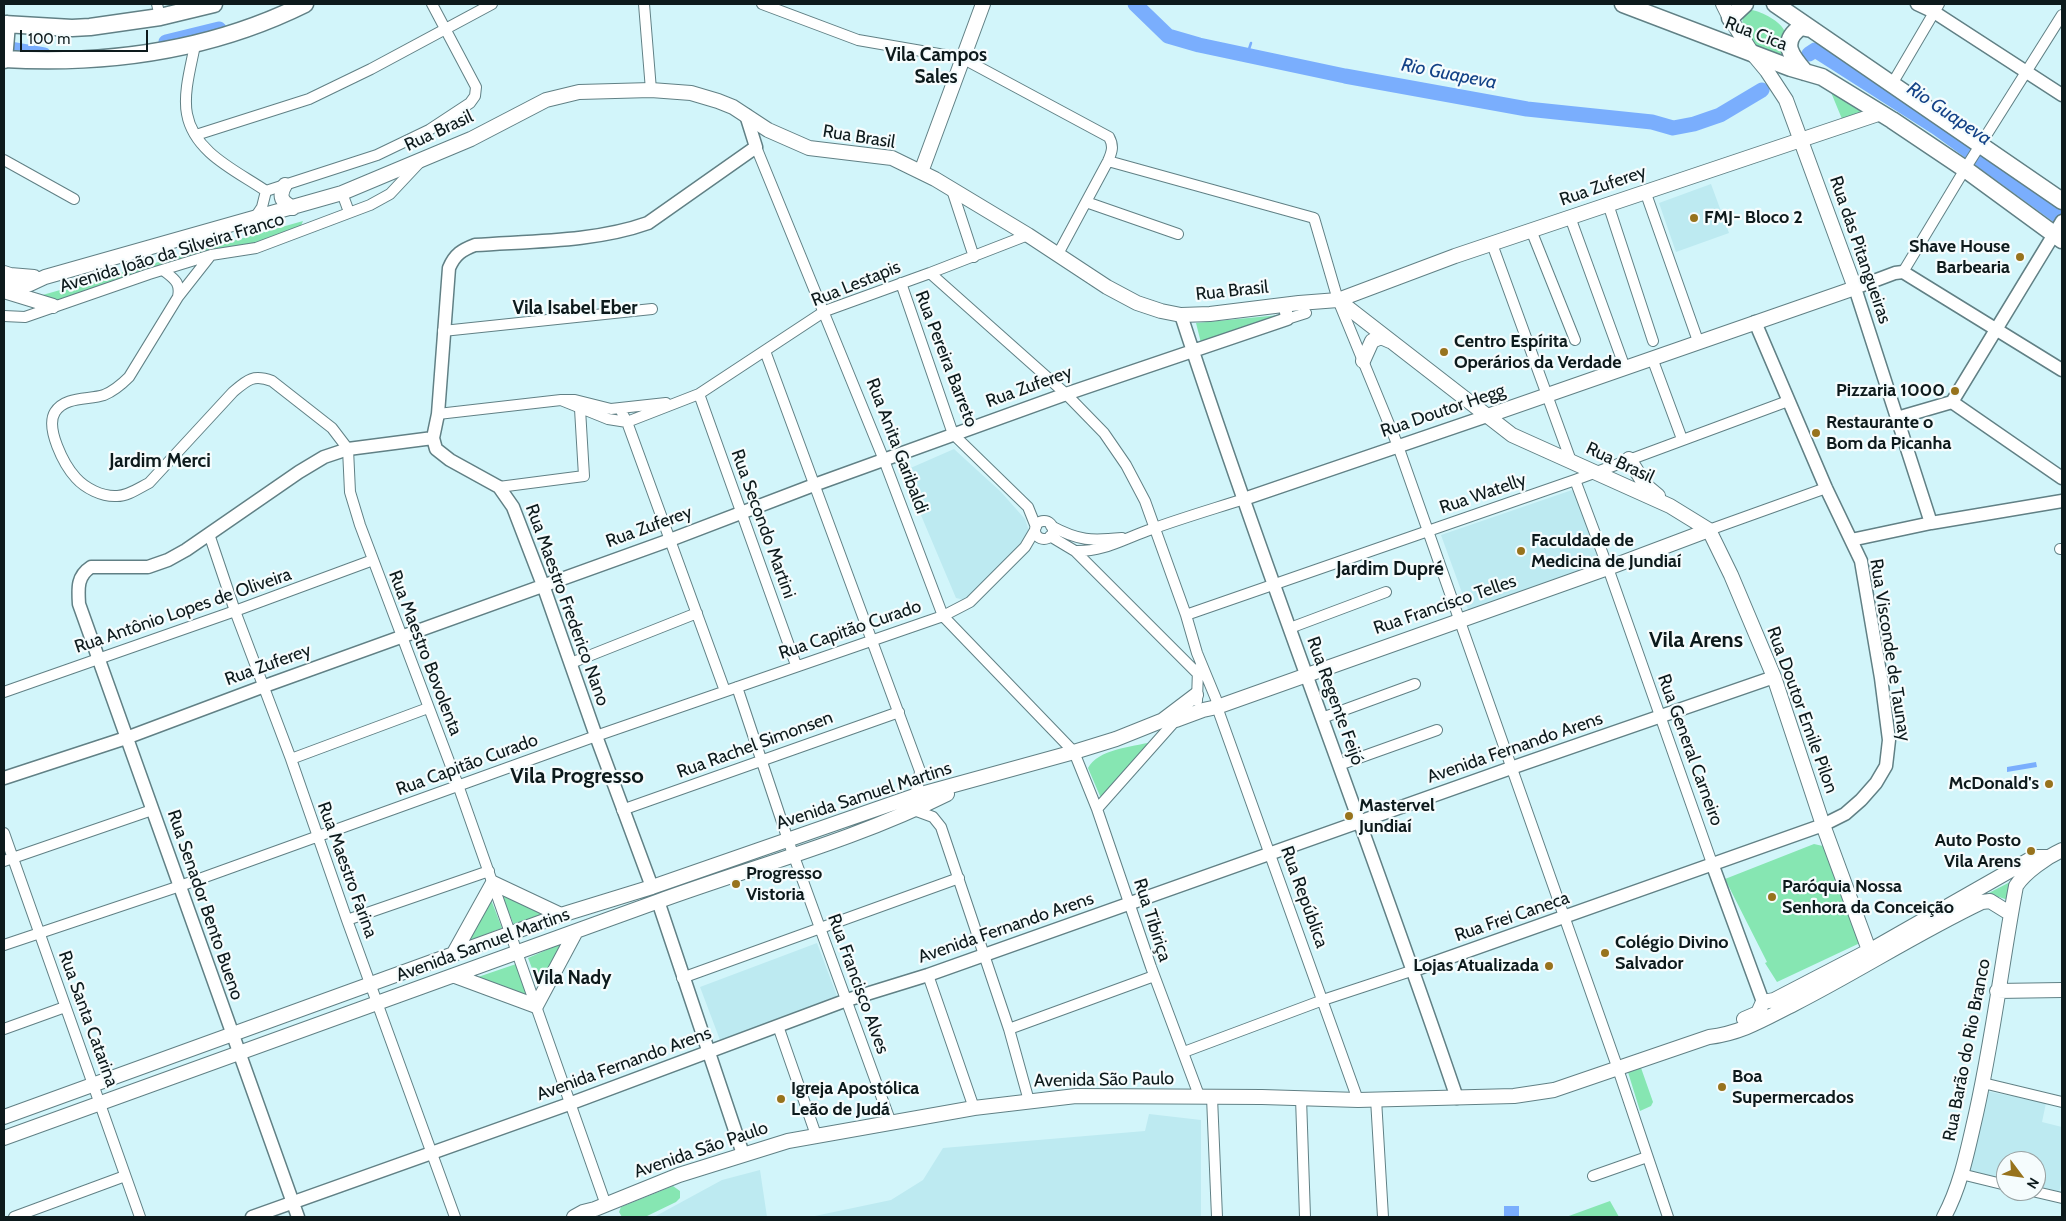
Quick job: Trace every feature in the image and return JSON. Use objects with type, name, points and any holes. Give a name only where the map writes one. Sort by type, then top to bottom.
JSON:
[{"type":"main road","points":[[214,4],[159,10],[76,28],[6,27],[4,58],[38,61],[114,58],[195,45],[243,30],[305,4]]},
{"type":"main road","points":[[921,172],[983,4]]},
{"type":"main road","name":"Rua Cica","points":[[1623,4],[1798,70],[1822,76],[1966,167],[2060,230]]},
{"type":"main road","points":[[1727,11],[1746,4]]},
{"type":"main road","points":[[1776,4],[1979,146],[2062,201]]},
{"type":"main road","name":"Rua das Pitangueiras","points":[[1727,11],[1752,53],[1781,90],[1802,140],[1854,288]]},
{"type":"main road","points":[[1798,70],[1789,51],[1792,33],[1801,27],[1811,29]]},
{"type":"main road","name":"Rua Brasil","points":[[4,287],[30,284],[45,277],[342,193],[420,162],[471,139],[546,100],[579,92],[650,90],[691,93],[718,101],[746,115],[768,130],[809,148],[892,158],[921,172],[1028,235],[1107,287],[1138,303],[1161,311],[1181,314],[1210,314],[1338,300],[1512,435],[1670,506]]},
{"type":"main road","name":"Rua Zuferey","points":[[1338,300],[1531,230],[1881,113]]},
{"type":"main road","points":[[285,185],[281,192],[281,198],[284,203],[293,208]]},
{"type":"main road","points":[[4,273],[45,277]]},
{"type":"main road","name":"Rua Doutor Hegg","points":[[1487,416],[1854,288]]},
{"type":"main road","points":[[4,291],[53,306]]},
{"type":"main road","points":[[1364,361],[1372,341],[1380,337],[1391,341]]},
{"type":"main road","points":[[1629,459],[1646,486],[1670,506],[1709,530]]},
{"type":"main road","name":"Rua Francisco Telles","points":[[1217,707],[1608,568],[1709,530]]},
{"type":"main road","name":"Rua Doutor Emile Pilon","points":[[1709,530],[1731,575],[1774,677],[1823,826],[1869,950]]},
{"type":"main road","points":[[1161,721],[1197,693]]},
{"type":"main road","name":"Avenida Samuel Martins","points":[[4,1138],[575,933],[658,901],[794,855],[914,803],[973,781],[1116,739],[1161,721],[1176,720],[1217,707]]},
{"type":"main road","name":"Avenida Samuel Martins","points":[[4,1117],[561,915],[652,887],[788,840],[914,803]]},
{"type":"main road","points":[[1709,1037],[1758,1013],[1763,1002],[1774,1000],[1869,950],[2034,857],[2048,857],[2062,850]]},
{"type":"main road","name":"Rua Barão do Rio Branco","points":[[1944,1217],[1953,1199],[1961,1174],[1984,1082],[1997,992],[2016,886],[2022,877],[2035,869],[2048,857]]},
{"type":"main road","points":[[453,955],[491,877],[561,915]]},
{"type":"main road","points":[[1709,1037],[1730,1035],[1745,1029],[1982,902],[1990,901],[2011,914]]},
{"type":"main road","points":[[455,976],[536,1006],[575,933]]},
{"type":"main road","points":[[2005,948],[2004,981],[2007,988],[2012,992]]},
{"type":"main road","points":[[1831,984],[1862,962],[1868,956],[1869,950]]},
{"type":"main road","points":[[1997,992],[2062,990]]},
{"type":"main road","name":"Avenida São Paulo","points":[[574,1217],[583,1212],[597,1210],[679,1175],[743,1154],[816,1135],[974,1108],[1076,1096],[1358,1100],[1514,1096],[1554,1090],[1709,1037]]},
{"type":"street","points":[[266,191],[377,155],[429,130],[470,103],[476,96],[476,87],[432,4]]},
{"type":"street","points":[[196,136],[309,99],[371,69],[444,28],[492,4]]},
{"type":"street","points":[[644,4],[650,90]]},
{"type":"street","points":[[762,4],[858,40],[962,58],[1109,137],[1112,143],[1112,150],[1108,161],[1058,254]]},
{"type":"street","points":[[1917,4],[1937,8],[2026,72],[2062,95]]},
{"type":"street","points":[[1892,84],[1937,8]]},
{"type":"street","points":[[1903,272],[1979,146],[2062,16]]},
{"type":"street","points":[[195,45],[186,100],[187,114],[196,136],[203,146],[218,160],[266,191]]},
{"type":"street","name":"Rua Anita Garibaldi","points":[[746,115],[756,147],[825,311],[884,460],[942,616],[1074,752]]},
{"type":"street","points":[[209,534],[299,472],[324,458],[348,449],[433,438],[438,414],[449,268],[453,257],[463,250],[476,245],[602,235],[632,229],[648,223],[666,212],[756,147]]},
{"type":"street","points":[[4,160],[74,198]]},
{"type":"street","points":[[1108,161],[1314,218],[1338,300],[1398,446],[1618,1069],[1668,1217]]},
{"type":"street","name":"Avenida João da Silveira Franco","points":[[4,316],[26,317],[53,306],[211,255],[256,248],[370,205],[390,194],[420,162]]},
{"type":"street","points":[[952,190],[974,257]]},
{"type":"street","points":[[254,218],[262,207],[266,191]]},
{"type":"street","points":[[1645,191],[1698,341]]},
{"type":"street","points":[[342,193],[349,212]]},
{"type":"street","points":[[1086,202],[1178,234]]},
{"type":"street","points":[[1608,204],[1653,341]]},
{"type":"street","points":[[1570,217],[1625,368]]},
{"type":"street","points":[[1531,230],[1575,340]]},
{"type":"street","points":[[1897,418],[1952,402],[2060,230]]},
{"type":"street","name":"Rua Lestapis","points":[[627,422],[698,394],[825,311],[974,257],[1028,235]]},
{"type":"street","points":[[1492,244],[1571,460]]},
{"type":"street","points":[[211,255],[178,297],[129,377],[118,388],[104,394],[68,401],[59,406],[54,413],[52,421],[54,438],[76,478],[101,494],[117,496],[131,493],[148,483],[233,392],[247,381],[260,377],[272,381],[332,428],[348,449]]},
{"type":"street","points":[[163,270],[180,287],[178,297]]},
{"type":"street","points":[[1854,288],[1894,273],[1903,272],[2062,370]]},
{"type":"street","points":[[930,273],[1066,394],[1104,433],[1126,465],[1145,501],[1186,615],[1197,652],[1197,701],[1203,710]]},
{"type":"street","name":"Rua Pereira Barreto","points":[[901,284],[953,434],[1028,507],[1044,517],[1049,531],[1075,551],[1198,674]]},
{"type":"street","name":"Rua das Pitangueiras","points":[[1854,288],[1931,523]]},
{"type":"street","points":[[1285,305],[1287,319]]},
{"type":"street","points":[[443,331],[652,309]]},
{"type":"street","name":"Rua Zuferey","points":[[4,778],[126,738],[262,686],[670,540],[953,434],[1192,350],[1306,313]]},
{"type":"street","name":"Rua Regente Feijó","points":[[1181,314],[1274,584],[1414,970],[1458,1098]]},
{"type":"street","name":"Rua Visconde de Taunay","points":[[1755,322],[1826,488],[1861,561],[1881,678],[1889,740],[1889,754],[1886,766],[1876,783],[1862,800],[1845,814],[1823,826]]},
{"type":"street","points":[[765,350],[920,771],[914,803],[933,817],[941,827],[985,954],[1029,1101]]},
{"type":"street","points":[[1652,358],[1682,440]]},
{"type":"street","name":"Rua Secondo Martini","points":[[698,394],[796,665]]},
{"type":"street","points":[[561,400],[608,420],[627,422]]},
{"type":"street","name":"Rua Lestapis","points":[[438,414],[561,400],[574,400],[611,409],[682,401]]},
{"type":"street","name":"Rua Watelly","points":[[1186,615],[1575,480],[1788,400]]},
{"type":"street","points":[[1952,402],[2062,478]]},
{"type":"street","points":[[499,487],[584,476],[580,409]]},
{"type":"street","points":[[620,409],[627,422],[726,691]]},
{"type":"street","name":"Rua Doutor Hegg","points":[[1075,551],[1090,552],[1104,548],[1154,528],[1487,416]]},
{"type":"street","name":"Rua Maestro Frederico Nano","points":[[433,438],[436,449],[450,460],[499,487],[513,507],[544,585],[622,810],[652,887]]},
{"type":"street","name":"Rua Maestro Bovolenta","points":[[348,449],[350,492],[373,560],[458,785],[518,953],[569,1104],[597,1210]]},
{"type":"street","name":"Rua General Carneiro","points":[[1575,480],[1763,1002]]},
{"type":"street","name":"Rua Francisco Telles","points":[[1709,530],[1826,488]]},
{"type":"street","points":[[1851,540],[1931,523],[2062,502]]},
{"type":"street","name":"Rua Pereira Barreto","points":[[1028,507],[1035,528]]},
{"type":"street","points":[[1025,547],[1040,522],[1049,531]]},
{"type":"street","points":[[1035,528],[1038,537],[1049,531]]},
{"type":"street","points":[[1025,547],[1049,531]]},
{"type":"street","name":"Rua Doutor Hegg","points":[[1049,531],[1098,541],[1128,538]]},
{"type":"street","name":"Rua Senador Bento Bueno","points":[[209,534],[168,560],[148,567],[91,567],[84,572],[79,580],[79,604],[231,1034],[298,1217]]},
{"type":"street","name":"Rua Maestro Farina","points":[[209,534],[262,686],[291,759],[347,920],[455,1217]]},
{"type":"street","name":"Rua Capitão Curado","points":[[4,945],[180,886],[796,665],[942,616],[970,602],[1025,547]]},
{"type":"street","name":"Rua Antônio Lopes de Oliveira","points":[[4,692],[235,611],[373,560]]},
{"type":"street","points":[[1290,628],[1386,592]]},
{"type":"street","points":[[571,663],[697,613]]},
{"type":"street","name":"Rua República","points":[[1197,652],[1213,691],[1217,707],[1271,853],[1358,1100]]},
{"type":"street","name":"Avenida Fernando Arens","points":[[252,1217],[569,1104],[847,1000],[928,975],[1360,821],[1774,677]]},
{"type":"street","points":[[1322,718],[1415,684]]},
{"type":"street","name":"Rua Francisco Alves","points":[[737,687],[788,840],[892,1123]]},
{"type":"street","points":[[1197,693],[1213,691]]},
{"type":"street","points":[[291,759],[428,708]]},
{"type":"street","name":"Rua Rachel Simonsen","points":[[622,810],[898,712]]},
{"type":"street","points":[[1097,809],[1176,720]]},
{"type":"street","points":[[1339,765],[1437,730]]},
{"type":"street","name":"Rua Tibiriça","points":[[1074,752],[1097,809],[1154,976],[1184,1052],[1206,1098],[1217,1217]]},
{"type":"street","points":[[8,859],[152,810]]},
{"type":"street","name":"Rua Frei Caneca","points":[[1184,1052],[1323,1000],[1713,866],[1823,826]]},
{"type":"street","name":"Rua Santa Catarina","points":[[4,833],[8,859],[40,933],[140,1217]]},
{"type":"street","points":[[347,920],[491,877]]},
{"type":"street","points":[[682,978],[959,878]]},
{"type":"street","points":[[658,901],[682,978],[743,1154]]},
{"type":"street","points":[[928,975],[974,1108]]},
{"type":"street","points":[[1009,1029],[1154,976]]},
{"type":"street","points":[[4,1030],[65,1007]]},
{"type":"street","points":[[778,1026],[816,1135]]},
{"type":"street","points":[[1984,1082],[2062,1102]]},
{"type":"street","points":[[1301,1098],[1305,1217]]},
{"type":"street","points":[[1376,1099],[1383,1217]]},
{"type":"street","points":[[1593,1176],[1647,1157]]},
{"type":"street","points":[[1961,1174],[1996,1183]]},
{"type":"street","points":[[14,1217],[125,1176]]},
{"type":"street","points":[[2046,1194],[2062,1198]]},
{"type":"shaded area","name":"FMJ- Bloco 2","points":[[1711,184],[1729,233],[1676,252],[1659,203]]},
{"type":"shaded area","points":[[954,449],[1001,492],[1025,519],[1031,537],[969,601],[956,598],[904,475],[906,470]]},
{"type":"shaded area","name":"Faculdade de Medicina de Jundiaí","points":[[1575,489],[1602,567],[1469,612],[1441,535]]},
{"type":"shaded area","points":[[817,943],[837,996],[720,1040],[700,987]]},
{"type":"shaded area","points":[[1986,1091],[2046,1103],[2042,1122],[2062,1127],[2062,1178],[2059,1194],[2046,1191],[2046,1151],[1996,1151],[1996,1180],[1966,1172]]},
{"type":"shaded area","points":[[1149,1114],[1201,1120],[1201,1217],[810,1217],[891,1200],[923,1180],[943,1148],[1145,1131]]},
{"type":"shaded area","points":[[760,1170],[767,1217],[654,1217],[722,1180]]},
{"type":"green space","points":[[1752,10],[1771,18],[1783,28],[1786,36],[1786,52],[1782,55],[1761,49],[1752,43],[1742,22],[1745,15]]},
{"type":"green space","points":[[1828,85],[1865,112],[1842,119]]},
{"type":"green space","points":[[303,221],[299,230],[53,302],[32,298]]},
{"type":"green space","points":[[1280,315],[1201,343],[1196,323]]},
{"type":"green space","points":[[1151,742],[1104,796],[1100,796],[1088,768],[1093,762],[1107,753]]},
{"type":"green space","points":[[1814,844],[1823,846],[1829,858],[1860,943],[1777,982],[1765,963],[1767,962],[1725,879]]},
{"type":"green space","points":[[2012,881],[2008,900],[1999,897],[1983,896]]},
{"type":"green space","points":[[500,891],[552,914],[514,925]]},
{"type":"green space","points":[[490,897],[502,928],[464,943]]},
{"type":"green space","points":[[565,942],[540,989],[528,958]]},
{"type":"green space","points":[[516,964],[528,998],[478,977]]},
{"type":"green space","points":[[1640,1065],[1653,1102],[1651,1106],[1640,1111],[1627,1069]]},
{"type":"green space","points":[[673,1186],[680,1191],[680,1198],[676,1202],[645,1217],[622,1217],[619,1212],[621,1207]]},
{"type":"green space","points":[[1610,1201],[1619,1217],[1566,1217]]},
{"type":"water","points":[[2036,762],[2037,767],[2007,772],[2007,767]]},
{"type":"water","points":[[1504,1206],[1519,1206],[1519,1217],[1504,1217]]},
{"type":"waterway","name":"Rio Guapeva","points":[[1135,4],[1168,36],[1199,45],[1345,76],[1527,109],[1652,122],[1673,128],[1694,124],[1720,115],[1762,90]]},
{"type":"waterway","name":"Rio Guapeva","points":[[166,42],[219,29]]},
{"type":"waterway","points":[[1247,55],[1251,43]]},
{"type":"waterway","name":"Rio Guapeva","points":[[4,48],[44,55]]},
{"type":"waterway","name":"Rio Guapeva","points":[[1809,54],[1815,50],[1937,128],[2062,219]]},
{"type":"place","name":"FMJ- Bloco 2","points":[[1694,218]]},
{"type":"place","name":"Shave House Barbearia","points":[[2020,257]]},
{"type":"place","name":"Centro Espírita Operários da Verdade","points":[[1444,352]]},
{"type":"place","name":"Pizzaria 1000","points":[[1955,391]]},
{"type":"place","name":"Restaurante o Bom da Picanha","points":[[1816,433]]},
{"type":"place","name":"Faculdade de Medicina de Jundiaí","points":[[1521,551]]},
{"type":"place","name":"McDonald's","points":[[2049,784]]},
{"type":"place","name":"Mastervel Jundiaí","points":[[1349,816]]},
{"type":"place","name":"Auto Posto Vila Arens","points":[[2031,851]]},
{"type":"place","name":"Progresso Vistoria","points":[[736,884]]},
{"type":"place","name":"Paróquia Nossa Senhora da Conceição","points":[[1772,897]]},
{"type":"place","name":"Colégio Divino Salvador","points":[[1605,953]]},
{"type":"place","name":"Lojas Atualizada","points":[[1549,966]]},
{"type":"place","name":"Boa Supermercados","points":[[1722,1087]]},
{"type":"place","name":"Igreja Apostólica Leão de Judá","points":[[781,1099]]},
{"type":"district","name":"Vila Campos Sales","points":[[936,66]]},
{"type":"district","name":"Vila Isabel Eber","points":[[575,308]]},
{"type":"district","name":"Jardim Merci","points":[[160,461]]},
{"type":"district","name":"Jardim Dupré","points":[[1390,569]]},
{"type":"district","name":"Vila Arens","points":[[1696,641]]},
{"type":"district","name":"Vila Progresso","points":[[577,777]]},
{"type":"district","name":"Vila Nady","points":[[572,978]]}]
